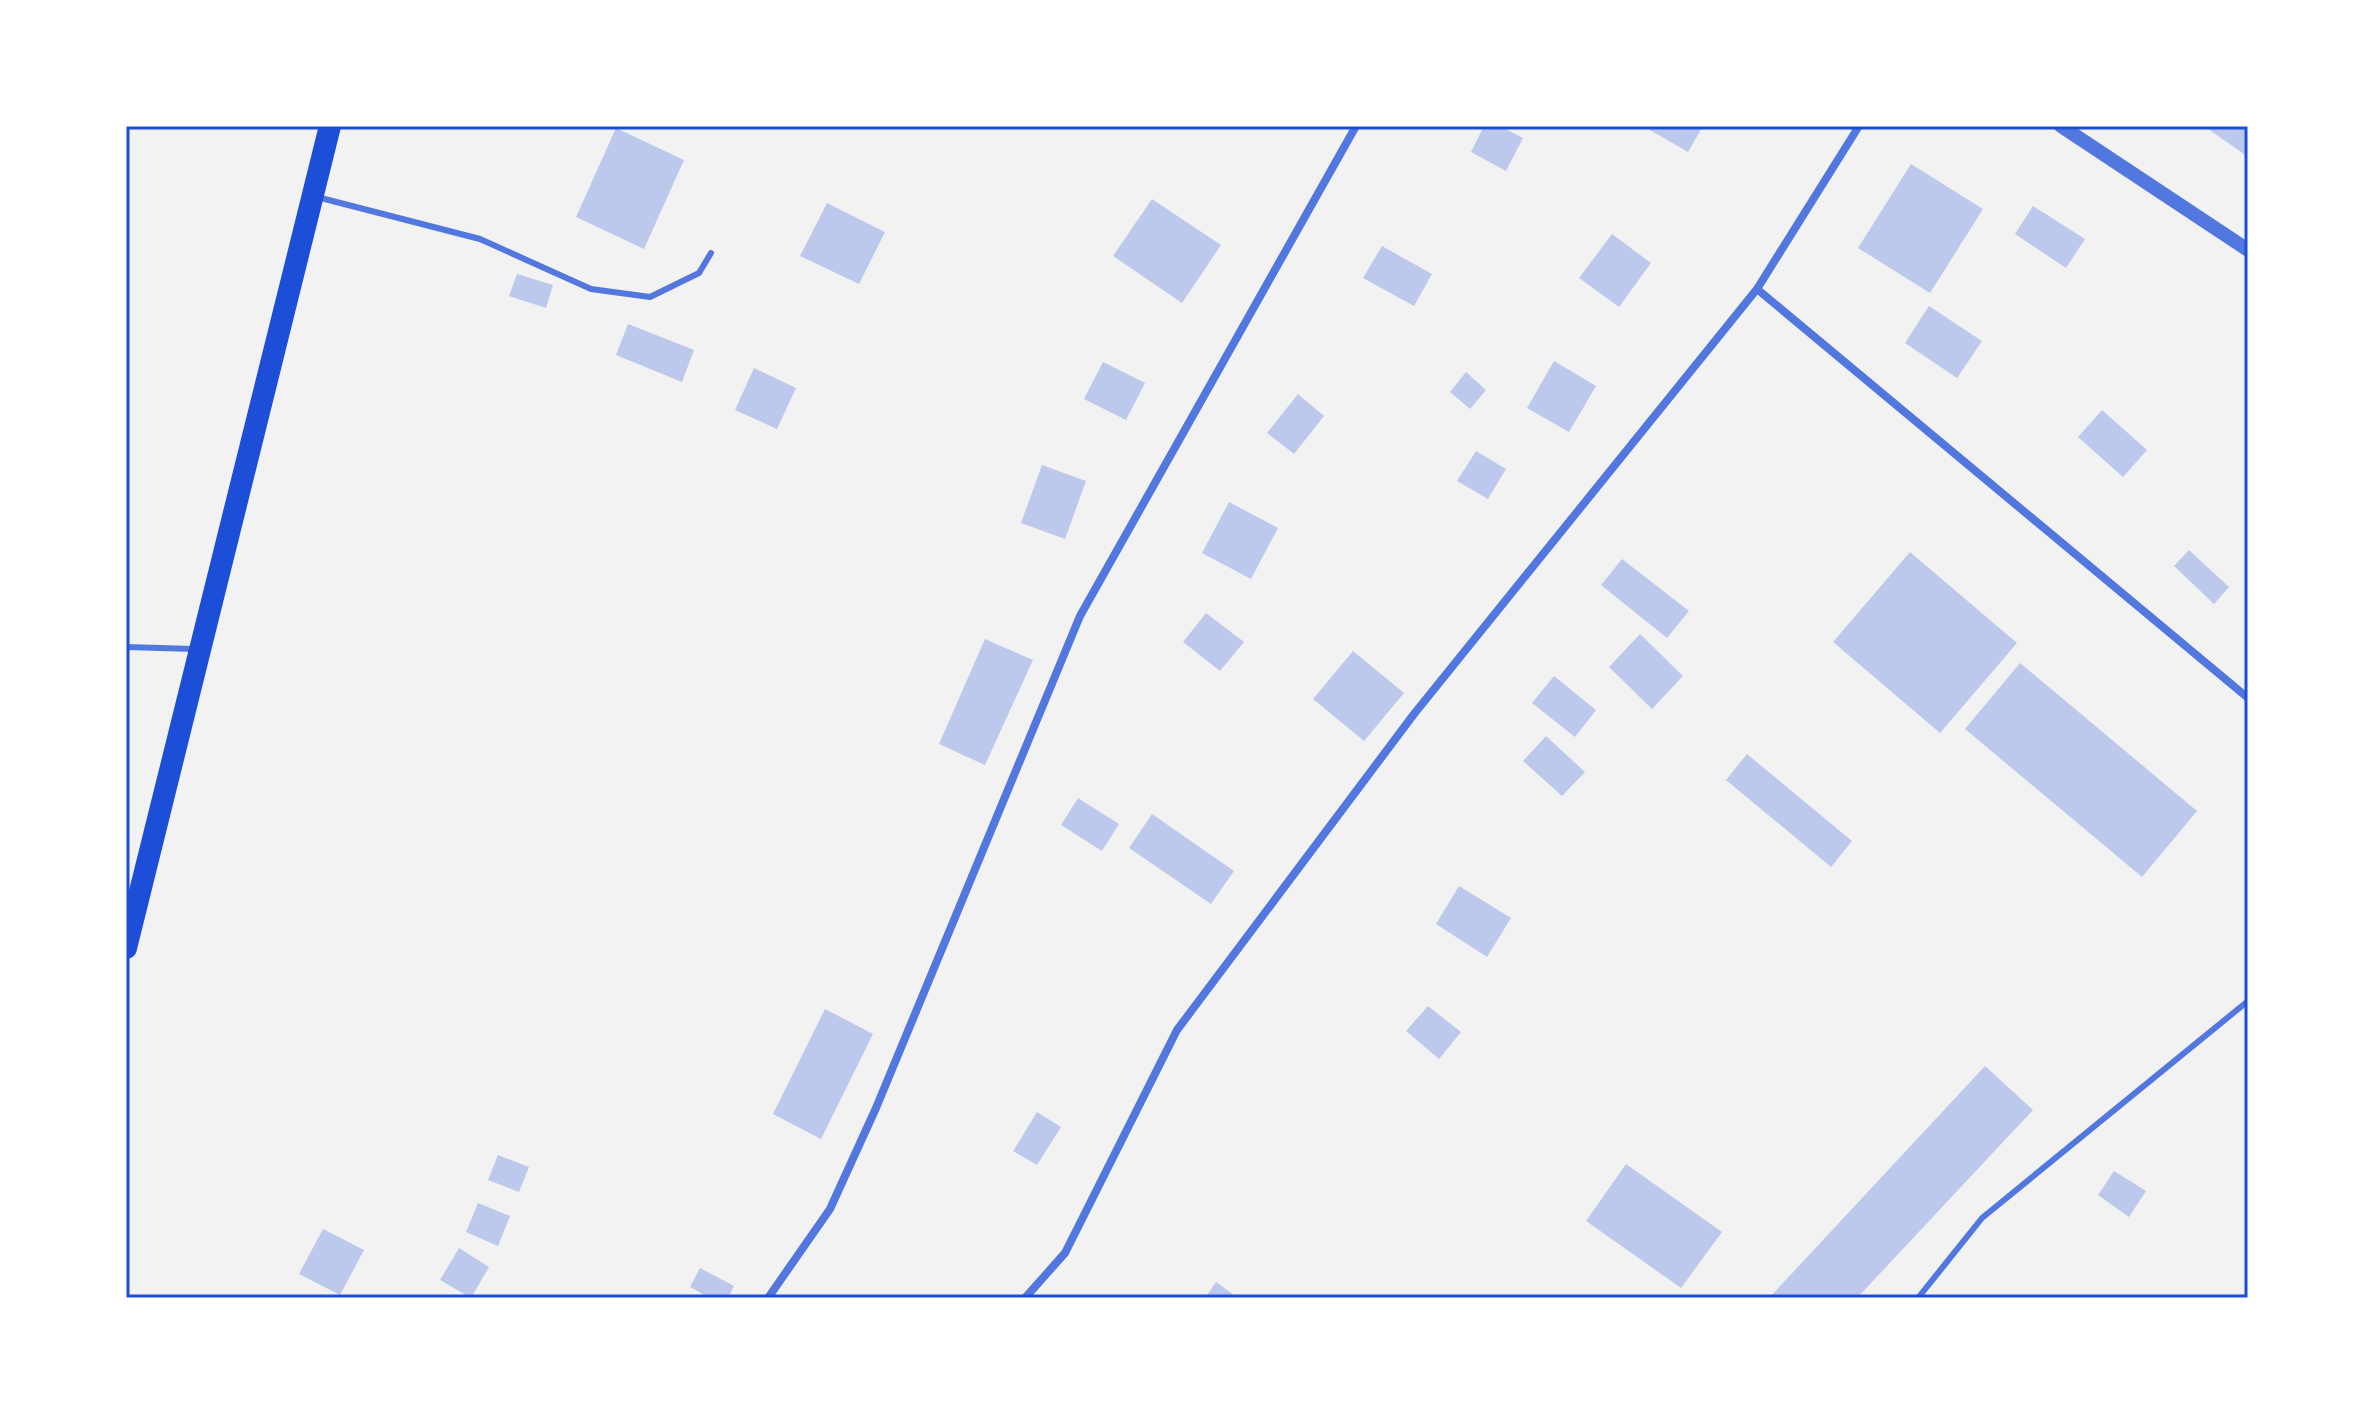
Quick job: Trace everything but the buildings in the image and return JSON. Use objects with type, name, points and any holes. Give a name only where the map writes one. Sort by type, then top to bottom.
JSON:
[{"type":"highway","points":[[126,948],[330,126]]},
{"type":"street","points":[[768,1298],[830,1209],[876,1108],[1080,616],[1356,126]]},
{"type":"street","points":[[1025,1298],[1065,1253],[1177,1030],[1414,714],[1757,289],[1859,126]]},
{"type":"street","points":[[2061,126],[2248,250]]},
{"type":"street","points":[[1757,289],[2248,698]]},
{"type":"lane","points":[[314,196],[480,239],[591,289],[650,297],[699,273],[711,253]]},
{"type":"lane","points":[[126,647],[201,649]]},
{"type":"lane","points":[[1918,1298],[1982,1218],[2248,1001]]}]
